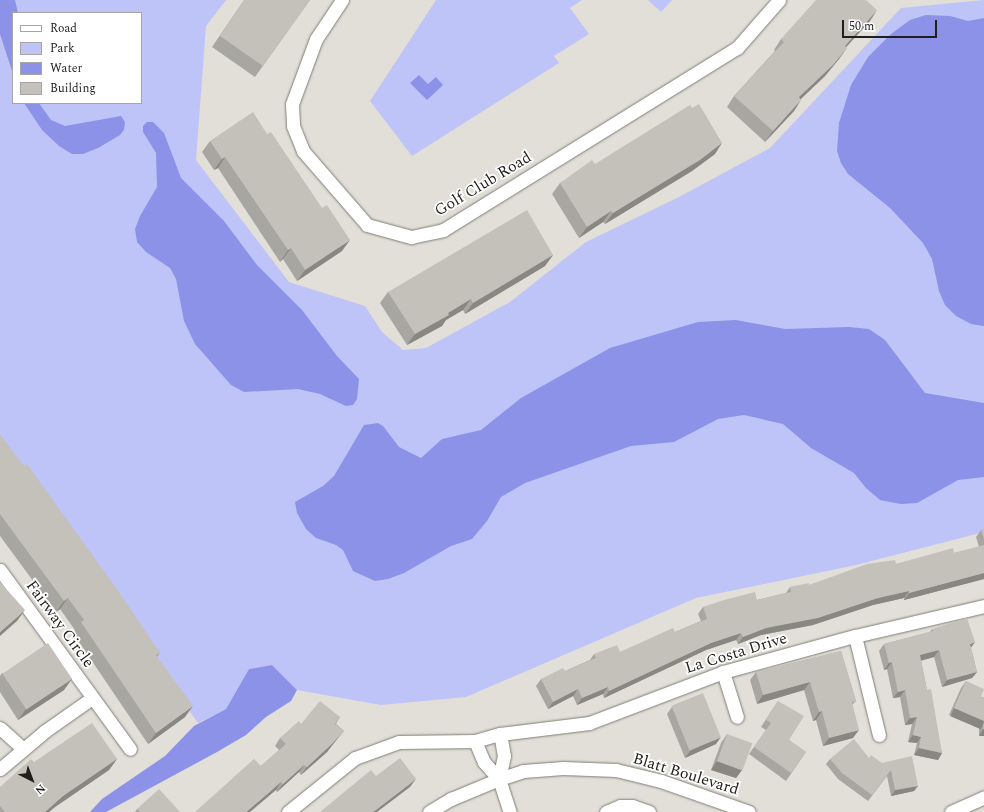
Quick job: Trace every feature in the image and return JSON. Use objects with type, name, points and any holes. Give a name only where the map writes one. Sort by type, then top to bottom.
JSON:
[{"type":"street","name":"Golf Club Road","points":[[342,0],[316,39],[292,104],[293,126],[303,151],[367,225],[411,237],[444,230],[737,48],[746,41],[779,0]]},
{"type":"street","name":"Fairway Circle","points":[[0,570],[130,749]]},
{"type":"street","name":"La Costa Drive","points":[[288,812],[355,758],[399,742],[475,742],[500,734],[589,723],[723,672],[855,636],[983,609]]},
{"type":"street","points":[[855,636],[879,735]]},
{"type":"street","points":[[723,672],[737,717]]},
{"type":"street","points":[[0,769],[23,749],[92,698]]},
{"type":"street","points":[[0,728],[23,749]]},
{"type":"street","points":[[498,779],[504,756],[500,734]]},
{"type":"street","points":[[475,742],[484,762],[498,779],[510,812]]},
{"type":"street","name":"Blatt Boulevard","points":[[429,812],[451,799],[498,779],[523,771],[563,768],[616,770],[661,781],[749,812]]},
{"type":"street","points":[[951,812],[984,797]]},
{"type":"street","points":[[606,812],[620,806],[632,806],[649,812]]},
{"type":"green space","points":[[0,0],[226,0],[206,26],[196,160],[289,282],[365,306],[382,332],[403,350],[426,348],[510,302],[586,242],[679,197],[770,148],[901,8],[984,0],[984,532],[856,565],[696,598],[466,697],[381,705],[297,690],[272,665],[249,669],[226,709],[198,723],[0,444]]},
{"type":"green space","points":[[436,0],[582,0],[570,8],[589,34],[554,56],[559,63],[412,156],[370,101]]},
{"type":"green space","points":[[648,0],[672,0],[661,12]]},
{"type":"water","points":[[0,0],[15,0],[18,12],[12,12],[12,71],[0,34]]},
{"type":"water","points":[[926,15],[950,16],[968,21],[984,18],[984,326],[971,324],[956,316],[945,305],[939,291],[932,259],[923,243],[890,208],[848,174],[841,163],[837,151],[839,123],[851,85],[868,57],[891,34],[910,20]]},
{"type":"water","points":[[419,75],[428,84],[436,77],[443,85],[427,100],[410,83]]},
{"type":"water","points":[[25,104],[40,104],[51,120],[65,126],[121,116],[125,122],[124,130],[120,135],[98,148],[83,154],[72,154],[59,146],[42,130]]},
{"type":"water","points":[[147,122],[153,122],[164,133],[181,178],[224,221],[257,265],[302,310],[337,356],[359,379],[357,399],[353,405],[346,406],[320,394],[298,389],[244,392],[231,385],[195,344],[184,321],[176,279],[170,268],[146,252],[137,242],[135,229],[140,216],[157,187],[156,153],[143,132],[143,126]]},
{"type":"water","points":[[736,320],[785,329],[849,327],[869,329],[885,340],[925,393],[984,403],[984,477],[958,480],[917,503],[901,504],[880,500],[866,488],[854,473],[811,448],[783,424],[744,415],[718,419],[674,442],[631,446],[525,483],[501,497],[487,521],[472,539],[451,546],[404,573],[388,579],[375,581],[353,571],[343,550],[336,545],[316,538],[306,529],[297,513],[295,502],[323,486],[334,476],[364,425],[378,423],[383,426],[399,447],[421,458],[442,439],[481,430],[521,398],[610,348],[698,322]]},
{"type":"water","points":[[272,665],[297,690],[291,701],[266,717],[246,735],[217,752],[106,812],[90,812],[102,799],[165,756],[194,726],[226,709],[249,669]]},
{"type":"building","points":[[244,0],[310,0],[263,66],[220,36]]},
{"type":"building","points":[[816,0],[866,0],[877,10],[845,46],[847,48],[833,65],[799,97],[801,100],[773,131],[734,96],[784,42],[781,39]]},
{"type":"building","points":[[699,104],[722,143],[700,160],[613,213],[611,211],[587,227],[560,183],[592,160],[595,164],[690,105],[692,108]]},
{"type":"building","points":[[253,112],[267,134],[271,132],[322,208],[327,205],[350,240],[305,270],[291,248],[288,250],[225,157],[222,159],[210,141]]},
{"type":"building","points":[[527,210],[553,255],[473,303],[471,299],[448,313],[449,315],[415,334],[388,292]]},
{"type":"building","points":[[0,435],[24,466],[27,464],[121,595],[160,653],[156,655],[193,706],[156,733],[81,622],[84,620],[68,598],[64,601],[0,514]]},
{"type":"building","points":[[984,529],[984,539],[981,530]]},
{"type":"building","points":[[984,545],[984,573],[909,593],[909,591],[878,598],[818,618],[766,628],[743,637],[741,633],[711,643],[609,691],[608,687],[582,698],[578,689],[553,702],[541,679],[563,668],[565,671],[596,658],[594,654],[617,645],[620,652],[673,628],[675,632],[707,619],[703,607],[724,600],[755,592],[757,600],[791,592],[790,587],[809,583],[809,585],[867,564],[895,560],[896,564],[953,548],[954,553]]},
{"type":"building","points":[[0,582],[25,610],[0,632]]},
{"type":"building","points":[[967,618],[975,642],[970,644],[977,672],[947,680],[939,650],[920,655],[927,690],[931,689],[942,753],[919,748],[921,737],[913,735],[917,717],[910,718],[905,690],[898,692],[892,662],[889,663],[884,644],[933,631],[932,629]]},
{"type":"building","points":[[48,643],[72,679],[26,709],[2,674]]},
{"type":"building","points":[[841,651],[856,701],[852,702],[859,730],[829,738],[822,711],[819,712],[810,682],[763,695],[756,672]]},
{"type":"building","points":[[966,681],[984,689],[981,697],[984,697],[984,721],[954,708]]},
{"type":"building","points":[[703,693],[721,738],[689,750],[671,706]]},
{"type":"building","points":[[320,701],[340,717],[335,724],[344,731],[307,767],[304,765],[283,784],[281,782],[246,812],[195,812],[254,759],[261,766],[286,744],[280,738],[299,721],[301,724]]},
{"type":"building","points":[[778,701],[804,716],[789,740],[806,752],[791,773],[754,747],[771,723],[766,720]]},
{"type":"building","points":[[92,723],[117,759],[63,796],[45,812],[5,812],[0,806],[0,787],[31,759],[34,762]]},
{"type":"building","points":[[727,734],[752,743],[742,770],[717,761]]},
{"type":"building","points":[[854,739],[869,758],[871,755],[882,763],[912,756],[918,786],[895,790],[891,770],[872,795],[842,773],[830,759]]},
{"type":"building","points":[[400,758],[416,779],[373,812],[320,812],[371,770],[376,776]]},
{"type":"building","points":[[159,789],[180,812],[140,812],[137,809]]}]
